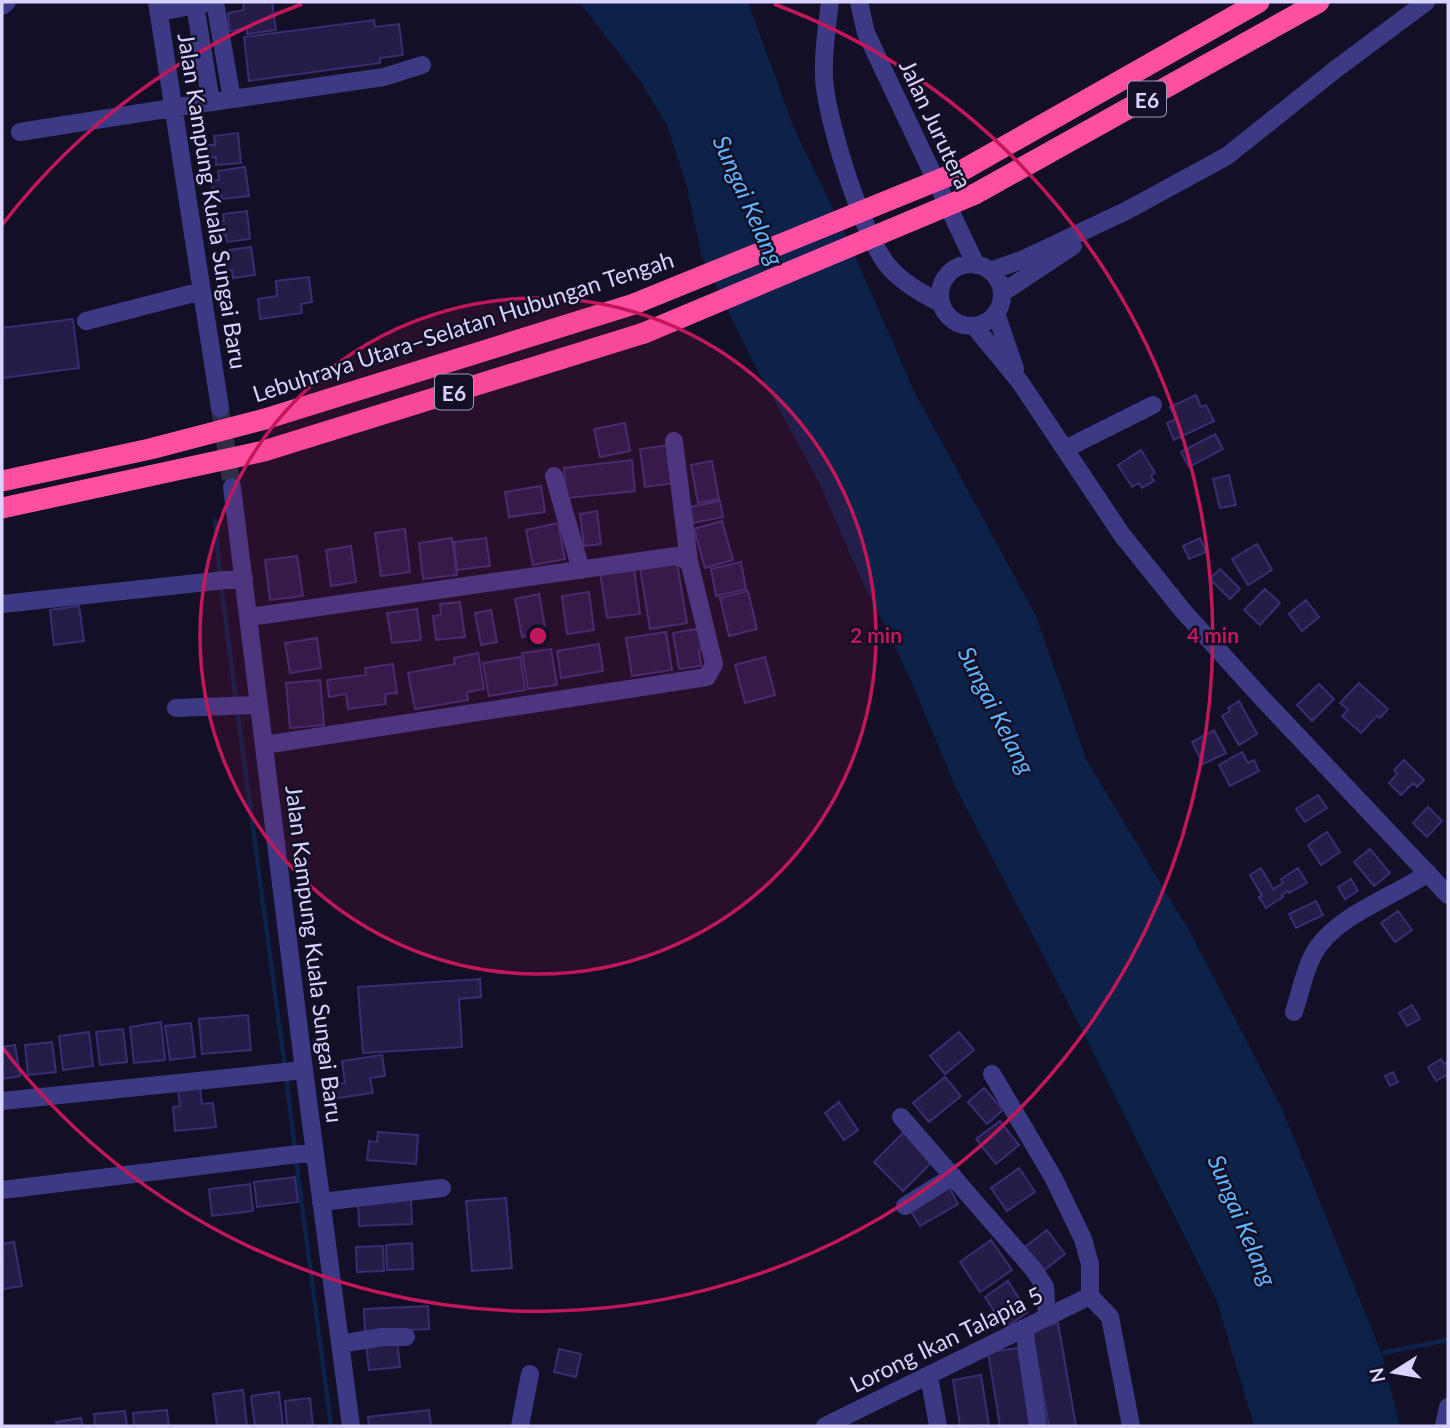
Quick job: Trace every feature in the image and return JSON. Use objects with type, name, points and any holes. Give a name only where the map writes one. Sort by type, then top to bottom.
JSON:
[{"type":"highway","name":"Lebuhraya Utara–Selatan Hubungan Tengah","points":[[2,481],[150,449],[265,419],[634,304],[963,170],[1259,2]]},
{"type":"highway","name":"E6","points":[[2,508],[264,451],[644,332],[975,194],[1319,2]]},
{"type":"street","points":[[2,6],[7,2]]},
{"type":"street","points":[[830,2],[824,78],[829,109],[855,196],[868,231],[887,265],[918,292],[941,303]]},
{"type":"street","name":"Jalan Jurutera","points":[[859,2],[866,33],[983,268]]},
{"type":"street","points":[[983,268],[996,277],[1002,293],[996,313],[982,324],[974,326],[957,323],[944,311],[940,293],[948,274],[956,268],[983,268],[1024,259],[1126,211],[1227,156],[1355,54],[1426,2]]},
{"type":"street","points":[[158,7],[208,3]]},
{"type":"street","points":[[208,3],[232,99]]},
{"type":"street","points":[[208,3],[211,102]]},
{"type":"street","name":"Jalan Kampung Kuala Sungai Baru","points":[[158,7],[158,110],[202,291],[220,408]]},
{"type":"street","points":[[20,132],[384,77],[422,65]]},
{"type":"street","points":[[1002,293],[1126,211]]},
{"type":"street","points":[[86,321],[202,291]]},
{"type":"street","points":[[996,313],[1020,382]]},
{"type":"street","points":[[974,326],[1020,382],[1122,535],[1184,612],[1259,696],[1448,895]]},
{"type":"street","points":[[1065,450],[1153,405]]},
{"type":"street","points":[[264,745],[707,677],[714,664],[688,561],[674,441]]},
{"type":"street","points":[[554,476],[581,570]]},
{"type":"street","name":"Jalan Kampung Kuala Sungai Baru","points":[[232,487],[236,579],[248,617],[253,705],[264,745],[292,1071],[321,1202],[351,1426]]},
{"type":"street","points":[[248,617],[676,556],[688,561]]},
{"type":"street","points":[[2,604],[236,579]]},
{"type":"street","points":[[176,708],[253,705]]},
{"type":"street","points":[[1294,1012],[1312,957],[1319,945],[1347,921],[1428,873]]},
{"type":"street","points":[[2,1101],[292,1071]]},
{"type":"street","points":[[992,1074],[1053,1177],[1083,1239],[1090,1264],[1090,1296],[1111,1317],[1131,1426]]},
{"type":"street","points":[[901,1117],[1045,1287],[1047,1316]]},
{"type":"street","points":[[2,1190],[311,1152]]},
{"type":"street","points":[[905,1206],[953,1176]]},
{"type":"street","points":[[321,1202],[442,1188]]},
{"type":"street","name":"Lorong Ikan Talapia 5","points":[[825,1426],[1090,1296]]},
{"type":"street","points":[[1024,1328],[1038,1426]]},
{"type":"street","points":[[340,1344],[382,1337],[406,1337]]},
{"type":"street","points":[[520,1426],[530,1374]]},
{"type":"street","points":[[929,1376],[938,1426]]},
{"type":"street","points":[[1444,1426],[1448,1407]]},
{"type":"water","name":"Sungai Kelang","points":[[579,2],[748,2],[795,131],[845,233],[914,391],[1036,616],[1086,759],[1190,932],[1282,1109],[1382,1354],[1400,1426],[1254,1426],[1217,1301],[1080,1026],[955,786],[910,678],[858,572],[819,482],[750,356],[702,257],[687,187],[667,125],[639,79]]},
{"type":"building","points":[[243,2],[272,2],[276,30],[247,34],[247,28],[230,31],[228,13],[244,10]]},
{"type":"building","points":[[374,20],[375,27],[399,24],[403,55],[380,58],[380,63],[249,81],[244,37]]},
{"type":"building","points":[[238,133],[241,163],[216,165],[216,157],[209,158],[208,145],[215,145],[214,136]]},
{"type":"building","points":[[245,167],[249,196],[222,199],[221,193],[213,194],[212,181],[219,180],[218,171]]},
{"type":"building","points":[[247,211],[250,239],[227,242],[226,235],[219,236],[217,222],[224,221],[223,214]]},
{"type":"building","points":[[251,247],[255,275],[233,278],[232,270],[226,271],[224,257],[230,256],[229,250]]},
{"type":"building","points":[[309,277],[312,302],[301,304],[302,313],[260,319],[258,299],[277,296],[276,281]]},
{"type":"building","points":[[73,319],[79,368],[2,378],[2,328]]},
{"type":"building","points":[[1196,395],[1201,407],[1206,405],[1214,421],[1174,440],[1167,423],[1176,419],[1170,407]]},
{"type":"building","points":[[625,423],[630,451],[600,457],[594,429]]},
{"type":"building","points":[[1215,434],[1223,449],[1189,467],[1181,452]]},
{"type":"building","points":[[670,445],[675,483],[645,487],[640,449]]},
{"type":"building","points":[[1141,450],[1155,473],[1151,476],[1154,481],[1142,488],[1139,483],[1132,487],[1118,465]]},
{"type":"building","points":[[632,460],[635,491],[567,498],[564,468]]},
{"type":"building","points":[[712,461],[719,499],[698,503],[691,465]]},
{"type":"building","points":[[1229,475],[1236,505],[1220,508],[1213,479]]},
{"type":"building","points":[[541,486],[545,512],[509,517],[505,492]]},
{"type":"building","points":[[720,501],[723,517],[693,523],[690,507]]},
{"type":"building","points":[[597,511],[601,544],[584,546],[580,514]]},
{"type":"building","points":[[722,521],[733,560],[705,568],[694,529]]},
{"type":"building","points":[[558,523],[565,559],[533,565],[526,530]]},
{"type":"building","points":[[405,529],[410,572],[381,576],[375,533]]},
{"type":"building","points":[[452,538],[457,575],[423,579],[419,543]]},
{"type":"building","points":[[486,538],[490,566],[457,570],[454,542]]},
{"type":"building","points":[[1200,538],[1206,552],[1189,559],[1183,546]]},
{"type":"building","points":[[1257,544],[1272,570],[1248,585],[1232,559]]},
{"type":"building","points":[[351,546],[356,582],[331,586],[326,550]]},
{"type":"building","points":[[297,556],[303,596],[270,600],[265,560]]},
{"type":"building","points":[[677,562],[687,623],[650,629],[640,568]]},
{"type":"building","points":[[741,562],[746,589],[716,596],[711,569]]},
{"type":"building","points":[[634,568],[640,614],[607,618],[600,572]]},
{"type":"building","points":[[1220,569],[1240,589],[1230,599],[1210,579]]},
{"type":"building","points":[[1265,589],[1280,603],[1260,625],[1244,610]]},
{"type":"building","points":[[748,591],[757,629],[729,636],[720,598]]},
{"type":"building","points":[[589,592],[594,630],[567,634],[562,596]]},
{"type":"building","points":[[539,594],[546,633],[522,637],[515,599]]},
{"type":"building","points":[[1306,600],[1319,617],[1302,631],[1289,614]]},
{"type":"building","points":[[460,602],[465,637],[436,640],[433,616],[441,615],[440,604]]},
{"type":"building","points":[[79,606],[84,641],[54,645],[50,610]]},
{"type":"building","points":[[417,609],[421,640],[392,643],[387,613]]},
{"type":"building","points":[[491,610],[497,642],[481,645],[475,613]]},
{"type":"building","points":[[702,628],[706,649],[699,650],[701,666],[679,669],[673,633]]},
{"type":"building","points":[[666,632],[672,670],[632,676],[626,638]]},
{"type":"building","points":[[317,638],[321,668],[290,673],[285,643]]},
{"type":"building","points":[[599,644],[603,671],[561,678],[557,651]]},
{"type":"building","points":[[551,649],[557,685],[528,689],[522,653]]},
{"type":"building","points":[[478,653],[484,689],[467,692],[468,700],[415,709],[408,673],[455,664],[454,658]]},
{"type":"building","points":[[520,657],[525,690],[489,696],[483,663]]},
{"type":"building","points":[[765,657],[775,695],[745,703],[735,665]]},
{"type":"building","points":[[393,664],[397,693],[385,694],[386,704],[348,709],[346,694],[329,697],[327,680],[366,675],[365,668]]},
{"type":"building","points":[[320,680],[324,725],[290,728],[286,683]]},
{"type":"building","points":[[1359,683],[1388,709],[1361,733],[1342,716],[1348,710],[1340,703]]},
{"type":"building","points":[[1319,684],[1334,699],[1312,721],[1297,705]]},
{"type":"building","points":[[1239,701],[1257,734],[1239,745],[1222,716]]},
{"type":"building","points":[[1214,730],[1226,753],[1203,764],[1192,742]]},
{"type":"building","points":[[1242,752],[1248,763],[1254,760],[1259,771],[1230,786],[1219,765]]},
{"type":"building","points":[[1404,760],[1424,780],[1417,787],[1413,783],[1401,795],[1389,783],[1397,774],[1394,770]]},
{"type":"building","points":[[1318,795],[1327,808],[1305,822],[1296,809]]},
{"type":"building","points":[[1428,807],[1442,821],[1427,837],[1413,823]]},
{"type":"building","points":[[1327,832],[1340,852],[1321,865],[1308,845]]},
{"type":"building","points":[[1370,849],[1390,873],[1374,886],[1354,862]]},
{"type":"building","points":[[1261,868],[1273,889],[1283,883],[1281,879],[1298,868],[1307,883],[1289,893],[1288,891],[1266,908],[1250,875]]},
{"type":"building","points":[[1351,879],[1358,891],[1345,899],[1338,887]]},
{"type":"building","points":[[1316,901],[1323,915],[1296,928],[1289,914]]},
{"type":"building","points":[[1398,911],[1412,930],[1395,942],[1381,923]]},
{"type":"building","points":[[480,979],[481,997],[459,999],[462,1047],[363,1053],[358,987]]},
{"type":"building","points":[[1412,1005],[1420,1019],[1407,1026],[1399,1013]]},
{"type":"building","points":[[248,1015],[251,1050],[202,1054],[199,1019]]},
{"type":"building","points":[[161,1022],[165,1060],[134,1063],[130,1027]]},
{"type":"building","points":[[191,1023],[195,1057],[170,1060],[165,1026]]},
{"type":"building","points":[[123,1029],[127,1062],[100,1065],[96,1032]]},
{"type":"building","points":[[89,1032],[93,1066],[63,1070],[59,1036]]},
{"type":"building","points":[[959,1032],[974,1050],[945,1074],[930,1056]]},
{"type":"building","points":[[52,1042],[56,1072],[28,1075],[25,1045]]},
{"type":"building","points":[[15,1045],[20,1076],[2,1079],[2,1047]]},
{"type":"building","points":[[382,1055],[385,1076],[370,1078],[373,1093],[331,1099],[329,1085],[345,1083],[342,1061]]},
{"type":"building","points":[[1441,1059],[1444,1064],[1448,1064],[1448,1074],[1436,1081],[1428,1067]]},
{"type":"building","points":[[1393,1072],[1398,1082],[1390,1086],[1385,1076]]},
{"type":"building","points":[[945,1077],[961,1096],[929,1122],[913,1103]]},
{"type":"building","points":[[200,1088],[202,1104],[213,1103],[216,1127],[175,1131],[173,1107],[180,1106],[178,1090]]},
{"type":"building","points":[[984,1088],[1003,1110],[987,1124],[968,1102]]},
{"type":"building","points":[[839,1102],[858,1130],[844,1140],[825,1113]]},
{"type":"building","points":[[1000,1121],[1019,1145],[996,1164],[976,1139]]},
{"type":"building","points":[[378,1132],[418,1135],[416,1164],[367,1160],[369,1141],[377,1142]]},
{"type":"building","points":[[904,1132],[933,1161],[903,1191],[874,1162]]},
{"type":"building","points":[[1019,1168],[1035,1192],[1007,1211],[991,1188]]},
{"type":"building","points":[[295,1177],[298,1202],[257,1207],[254,1182]]},
{"type":"building","points":[[250,1184],[253,1211],[212,1216],[209,1189]]},
{"type":"building","points":[[948,1185],[958,1204],[920,1226],[909,1208]]},
{"type":"building","points":[[506,1198],[512,1268],[472,1271],[466,1201]]},
{"type":"building","points":[[411,1199],[412,1224],[359,1226],[358,1201]]},
{"type":"building","points":[[1047,1230],[1065,1254],[1043,1271],[1025,1247]]},
{"type":"building","points":[[991,1240],[1012,1270],[980,1292],[960,1262]]},
{"type":"building","points":[[14,1242],[22,1286],[3,1289],[2,1244]]},
{"type":"building","points":[[412,1243],[413,1269],[387,1270],[386,1245]]},
{"type":"building","points":[[383,1246],[384,1271],[357,1272],[356,1247]]},
{"type":"building","points":[[1008,1281],[1028,1312],[1005,1328],[985,1297]]},
{"type":"building","points":[[428,1306],[429,1329],[365,1332],[364,1309]]},
{"type":"building","points":[[1058,1323],[1076,1426],[1049,1426],[1031,1328]]},
{"type":"building","points":[[397,1340],[400,1367],[369,1370],[366,1343]]},
{"type":"building","points":[[1018,1348],[1030,1426],[1000,1426],[988,1352]]},
{"type":"building","points":[[559,1349],[581,1354],[576,1377],[554,1372]]},
{"type":"building","points":[[981,1375],[989,1425],[960,1426],[953,1380]]},
{"type":"building","points":[[243,1390],[247,1426],[217,1426],[213,1394]]},
{"type":"building","points":[[279,1392],[283,1426],[255,1426],[251,1396]]},
{"type":"building","points":[[310,1398],[313,1426],[287,1426],[285,1401]]},
{"type":"building","points":[[167,1410],[169,1426],[134,1426],[133,1413]]},
{"type":"building","points":[[429,1410],[431,1426],[369,1426],[368,1417]]},
{"type":"building","points":[[125,1411],[127,1426],[95,1426],[94,1414]]},
{"type":"building","points":[[81,1418],[83,1426],[57,1426],[56,1422]]},
{"type":"waterway","points":[[215,520],[220,575]]},
{"type":"waterway","points":[[221,584],[236,700]]},
{"type":"waterway","points":[[237,708],[285,1068]]},
{"type":"waterway","points":[[286,1076],[295,1151]]},
{"type":"waterway","points":[[296,1160],[331,1426]]},
{"type":"waterway","points":[[1377,1354],[1448,1340]]},
{"type":"tunnel","points":[[220,408],[232,487]]}]
